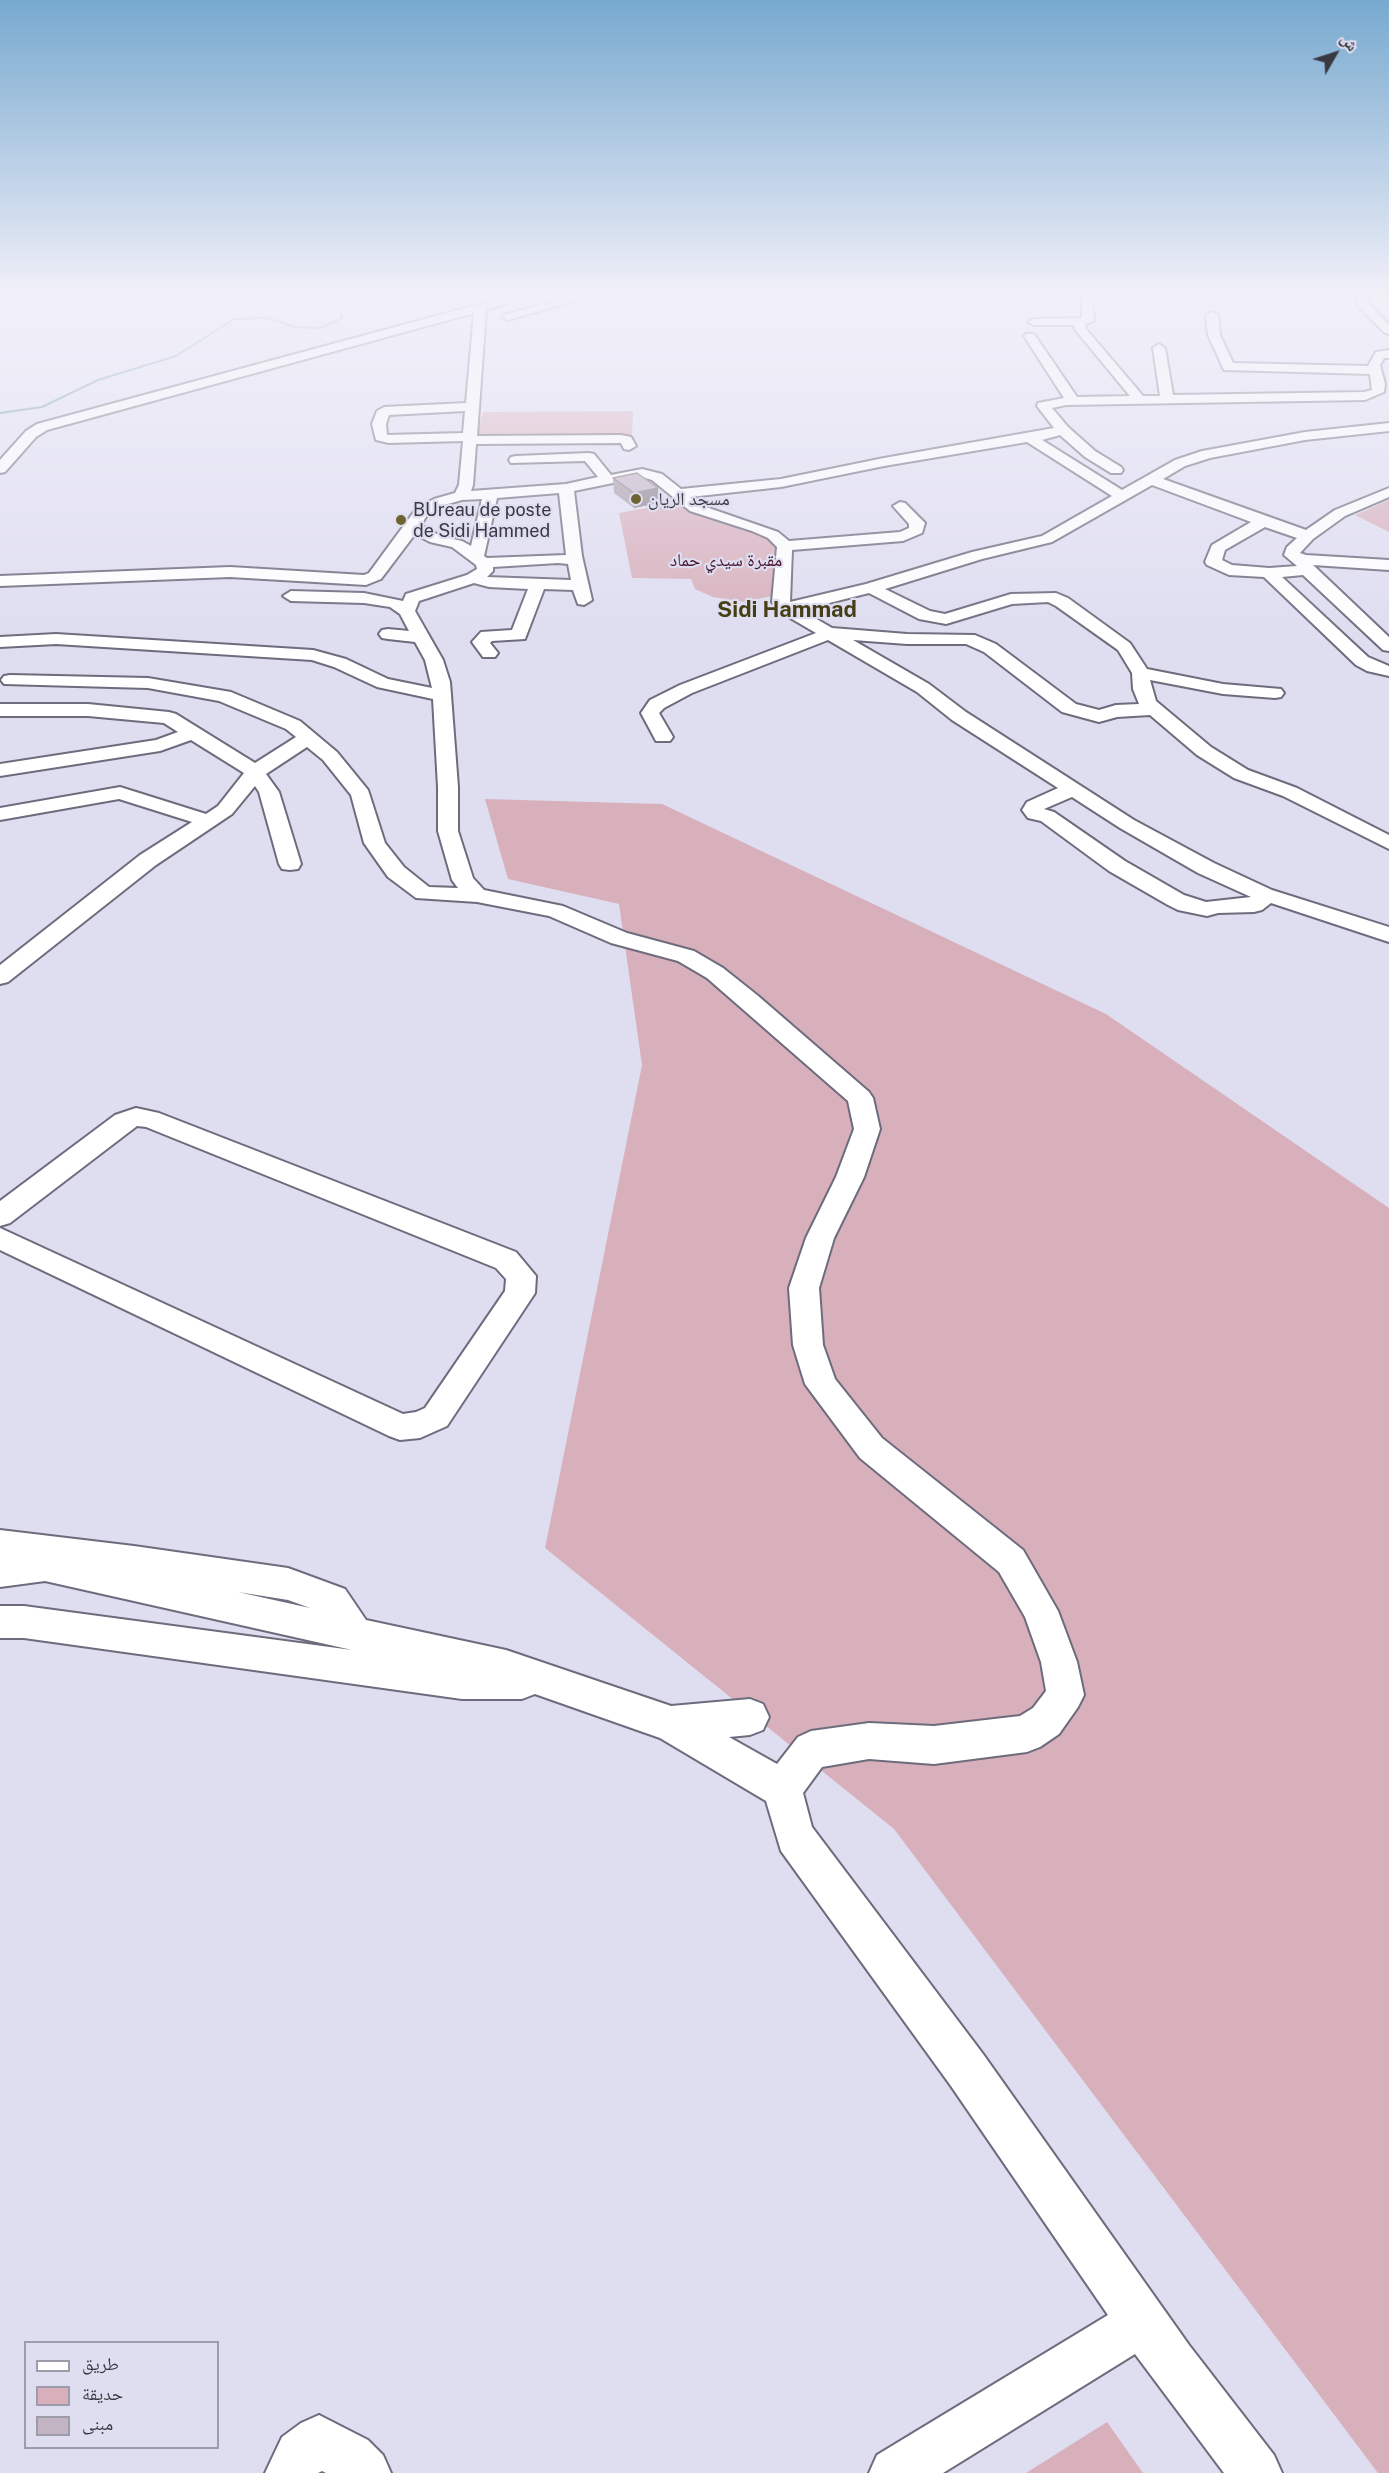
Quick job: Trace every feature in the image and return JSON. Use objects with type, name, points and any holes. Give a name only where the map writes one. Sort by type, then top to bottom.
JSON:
[{"type":"street","points":[[0,460],[33,424],[97,409]]},
{"type":"street","points":[[0,469],[31,434],[42,427],[98,409]]},
{"type":"street","points":[[419,409],[384,411],[379,424],[381,437],[388,439],[621,439],[626,440],[629,446]]},
{"type":"street","points":[[461,496],[466,485],[471,409]]},
{"type":"street","points":[[1046,409],[1063,430],[1090,454],[1118,471],[1308,536]]},
{"type":"street","points":[[786,608],[871,588],[978,555],[1047,539],[1180,463],[1238,447],[1389,427]]},
{"type":"street","points":[[677,494],[781,483],[1063,430]]},
{"type":"street","points":[[1030,438],[1122,496]]},
{"type":"street","points":[[516,440],[516,472],[549,470]]},
{"type":"street","points":[[516,460],[589,458],[609,480]]},
{"type":"street","points":[[0,581],[230,572],[366,580],[375,576],[421,512],[439,502],[516,486],[566,488],[634,473],[650,474],[667,484],[695,508],[773,535],[784,546],[780,602],[786,608],[922,688],[959,716],[1137,830],[1206,868],[1264,895],[1286,900],[1389,935]]},
{"type":"street","points":[[473,578],[489,582],[538,584],[583,592],[576,561],[566,488]]},
{"type":"street","points":[[1389,492],[1340,513],[1308,536],[1293,550],[1292,555],[1389,646]]},
{"type":"street","points":[[480,560],[491,493]]},
{"type":"street","points":[[784,546],[903,536],[917,530],[917,523],[900,506]]},
{"type":"street","points":[[1264,522],[1231,538],[1218,548],[1213,562],[1229,570],[1269,573],[1305,565],[1389,565]]},
{"type":"street","points":[[291,596],[364,598],[405,604],[473,578],[485,571],[480,560],[457,544],[435,539],[413,526]]},
{"type":"street","points":[[480,560],[558,558],[576,561]]},
{"type":"street","points":[[1269,573],[1362,661],[1389,671]]},
{"type":"street","points":[[489,653],[481,642],[487,636],[519,635],[538,584]]},
{"type":"street","points":[[871,588],[925,615],[946,619]]},
{"type":"street","points":[[954,638],[938,625],[938,621],[996,602],[1036,597],[1050,597],[1062,602],[1124,647],[1141,674],[1142,689],[1148,704],[1204,752],[1241,774],[1290,792],[1389,843]]},
{"type":"street","points":[[405,604],[434,660],[442,695],[448,787],[448,831],[463,880],[477,896]]},
{"type":"street","points":[[1088,619],[1119,622]]},
{"type":"street","points":[[663,737],[650,713],[657,704],[686,689],[831,633],[907,639],[969,639],[990,648],[1069,708],[1099,716],[1116,711],[1154,709]]},
{"type":"street","points":[[388,634],[422,637]]},
{"type":"street","points":[[0,642],[56,639],[313,655],[340,663],[383,683],[442,695]]},
{"type":"street","points":[[1141,674],[1223,689],[1275,693]]},
{"type":"street","points":[[10,680],[148,683],[224,696],[293,725],[330,756],[361,794],[375,843],[396,872],[424,893],[477,896],[555,911],[619,938],[686,956],[715,974],[748,1000],[860,1098],[867,1129],[850,1177],[820,1238],[804,1288],[808,1345],[822,1384],[871,1448],[1011,1561],[1040,1611],[1059,1662],[1065,1695],[1046,1721],[1027,1734],[934,1745],[869,1741],[811,1750],[782,1789]]},
{"type":"street","points":[[0,710],[88,710],[169,718],[255,772],[268,792],[290,864]]},
{"type":"street","points":[[0,770],[160,745],[195,734]]},
{"type":"street","points":[[0,977],[148,860],[225,810],[255,772],[308,738]]},
{"type":"street","points":[[1074,789],[1034,806],[1032,810],[1035,814],[1047,816],[1117,866],[1176,900],[1186,905],[1207,909],[1216,906],[1254,905],[1262,900],[1264,895]]},
{"type":"street","points":[[0,814],[120,792],[208,821]]},
{"type":"street","points":[[0,1216],[124,1121],[136,1117],[143,1118],[506,1260],[520,1276],[520,1293],[436,1417],[420,1425],[400,1427],[0,1238]]},
{"type":"street","points":[[0,1545],[134,1561],[288,1584],[333,1600],[355,1634]]},
{"type":"street","points":[[0,1570],[45,1566],[506,1667],[671,1724],[782,1789],[795,1837],[968,2070],[1171,2364],[1256,2473]]},
{"type":"street","points":[[0,1622],[24,1622],[462,1682],[548,1681]]},
{"type":"street","points":[[671,1724],[750,1717]]},
{"type":"street","points":[[895,2473],[1142,2322]]},
{"type":"street","points":[[291,2473],[300,2455],[319,2441],[350,2458],[365,2473]]},
{"type":"green space","points":[[633,411],[632,436],[477,436],[483,412]]},
{"type":"green space","points":[[1389,500],[1389,532],[1355,515]]},
{"type":"green space","name":"مقبرة سيدي حماد","points":[[679,502],[691,510],[750,527],[772,538],[777,549],[772,596],[745,602],[713,597],[695,589],[691,579],[632,578],[619,513]]},
{"type":"green space","points":[[485,799],[662,804],[1106,1014],[1389,1208],[1389,2473],[1378,2473],[894,1829],[545,1548],[642,1065],[619,904],[508,879]]},
{"type":"green space","points":[[1107,2422],[1143,2473],[1026,2473]]},
{"type":"building","points":[[637,473],[658,488],[634,493],[613,478]]},
{"type":"waterway","points":[[0,413],[25,409]]},
{"type":"place","name":"مسجد الريان","points":[[636,499]]},
{"type":"place","name":"BUreau de poste de Sidi Hammed","points":[[401,520]]},
{"type":"district","name":"Sidi Hammad","points":[[787,610]]}]
